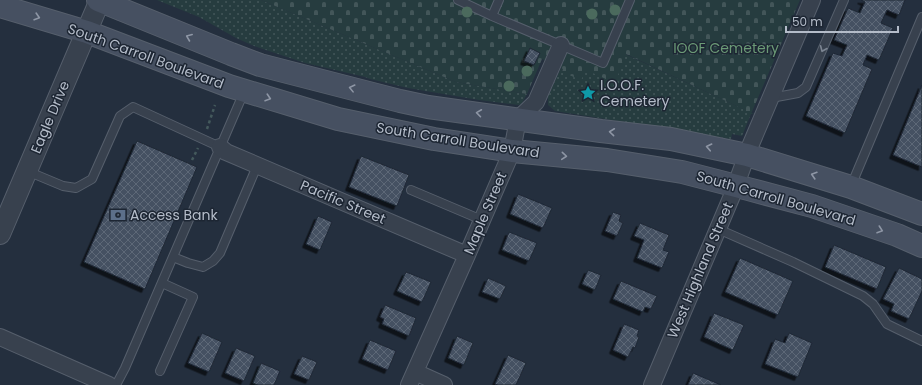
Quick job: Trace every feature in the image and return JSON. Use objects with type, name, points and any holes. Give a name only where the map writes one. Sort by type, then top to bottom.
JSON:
[{"type":"main road","name":"South Carroll Boulevard","points":[[99,0],[260,65],[428,107],[671,139],[747,155],[851,187],[922,214]]},
{"type":"main road","name":"South Carroll Boulevard","points":[[0,6],[87,32],[229,86],[338,119],[434,139],[512,151],[607,160],[682,172],[812,206],[922,246]]},
{"type":"street","name":"Eagle Drive","points":[[0,234],[4,218],[27,171],[87,32],[99,0]]},
{"type":"street","name":"West Highland Street","points":[[652,385],[812,0]]},
{"type":"street","points":[[518,119],[536,102],[561,44]]},
{"type":"street","name":"Maple Street","points":[[412,378],[512,151],[518,119]]},
{"type":"street","name":"Pacific Street","points":[[220,147],[226,152],[257,166],[467,255]]},
{"type":"street","points":[[0,337],[109,385]]},
{"type":"street","points":[[412,378],[444,385]]},
{"type":"lane","points":[[458,0],[492,16],[603,62],[630,0]]},
{"type":"lane","points":[[492,16],[499,0]]},
{"type":"lane","points":[[771,98],[798,93],[806,87],[844,0]]},
{"type":"lane","points":[[851,187],[922,17]]},
{"type":"lane","points":[[116,385],[125,368],[244,91]]},
{"type":"lane","points":[[27,171],[63,186],[76,188],[92,179],[120,116],[133,107],[220,147]]},
{"type":"lane","points":[[173,257],[202,267],[213,261],[220,253],[257,166]]},
{"type":"lane","points":[[411,190],[482,220]]},
{"type":"lane","points":[[718,229],[793,262],[863,296],[872,304],[887,324],[922,341]]},
{"type":"lane","points":[[160,371],[193,297],[162,283]]},
{"type":"path","points":[[207,129],[215,105]]},
{"type":"path","points":[[192,160],[198,147]]},
{"type":"green space","points":[[157,0],[261,0],[456,82],[527,94],[522,103],[519,105],[479,100],[408,88],[305,63],[254,46],[236,38],[199,17]]},
{"type":"green space","name":"IOOF Cemetery","points":[[261,0],[800,0],[751,114],[626,54],[615,83],[586,70],[581,80],[562,72],[563,69],[542,59],[527,94],[456,82]]},
{"type":"green space","points":[[625,54],[754,114],[751,114],[742,136],[732,134],[731,139],[555,111],[548,105],[548,96],[561,68],[563,69],[562,71],[581,79],[585,70]]},
{"type":"building","points":[[861,0],[905,0],[899,15],[887,10],[881,23],[893,28],[879,60],[867,55],[863,65],[872,69],[845,133],[806,116],[833,53],[842,56],[847,45],[834,40],[848,8],[860,13],[865,2]]},
{"type":"building","points":[[530,48],[540,53],[534,65],[524,61]]},
{"type":"building","points":[[922,85],[922,167],[893,155]]},
{"type":"building","points":[[137,141],[197,167],[145,289],[84,262]]},
{"type":"building","points":[[361,156],[409,175],[397,206],[349,187]]},
{"type":"building","points":[[518,194],[552,208],[543,228],[510,214]]},
{"type":"building","points":[[613,212],[621,215],[619,221],[623,223],[617,236],[605,231]]},
{"type":"building","points":[[318,216],[332,222],[320,250],[306,244]]},
{"type":"building","points":[[640,223],[669,235],[663,250],[669,252],[662,268],[637,258],[644,240],[634,236]]},
{"type":"building","points":[[509,232],[537,243],[529,261],[502,250]]},
{"type":"building","points":[[834,245],[886,267],[877,289],[825,267]]},
{"type":"building","points":[[740,258],[793,281],[778,315],[725,292]]},
{"type":"building","points":[[899,268],[922,279],[922,291],[909,319],[891,311],[894,304],[883,299]]},
{"type":"building","points":[[588,270],[601,275],[595,290],[582,284]]},
{"type":"building","points":[[406,272],[431,282],[422,302],[397,291]]},
{"type":"building","points":[[488,278],[506,286],[500,299],[482,292]]},
{"type":"building","points":[[621,281],[657,296],[651,309],[645,307],[643,312],[613,299]]},
{"type":"building","points":[[385,305],[416,318],[409,336],[382,324],[384,319],[380,317]]},
{"type":"building","points":[[714,313],[744,325],[733,350],[704,337]]},
{"type":"building","points":[[624,324],[639,330],[637,336],[639,337],[635,348],[633,347],[628,357],[613,350]]},
{"type":"building","points":[[202,333],[222,342],[209,372],[188,363]]},
{"type":"building","points":[[789,333],[812,343],[798,377],[765,364],[775,339],[785,343]]},
{"type":"building","points":[[457,336],[473,343],[464,365],[448,358]]},
{"type":"building","points":[[370,340],[396,351],[388,370],[362,359]]},
{"type":"building","points":[[236,348],[255,356],[244,381],[225,373]]},
{"type":"building","points":[[508,355],[526,363],[516,385],[495,384]]},
{"type":"building","points":[[302,356],[317,362],[309,380],[294,374]]},
{"type":"building","points":[[261,363],[280,371],[274,385],[258,385],[253,383]]},
{"type":"building","points":[[693,373],[721,385],[688,385]]},
{"type":"place","name":"I.O.O.F. Cemetery","points":[[588,93]]},
{"type":"place","name":"Access Bank","points":[[118,215]]}]
